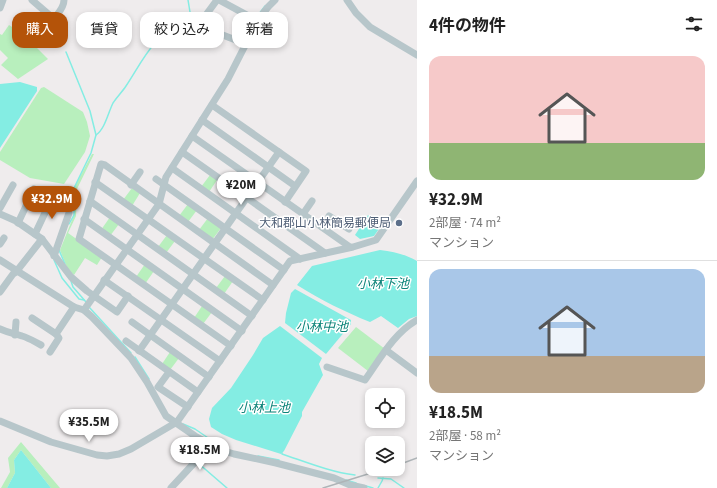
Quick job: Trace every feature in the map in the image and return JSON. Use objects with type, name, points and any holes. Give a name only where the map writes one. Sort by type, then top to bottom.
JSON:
[{"type":"street","points":[[0,8],[3,0]]},
{"type":"street","points":[[32,0],[54,19],[62,8],[64,0]]},
{"type":"street","points":[[232,39],[215,32],[201,22],[218,0],[241,12]]},
{"type":"street","points":[[347,0],[356,13],[370,27],[417,55]]},
{"type":"street","points":[[263,12],[271,1]]},
{"type":"street","points":[[84,309],[159,204],[166,176],[212,105],[244,48]]},
{"type":"street","points":[[212,105],[306,171],[285,202]]},
{"type":"street","points":[[202,120],[295,186]]},
{"type":"street","points":[[192,136],[350,248]]},
{"type":"street","points":[[182,152],[325,253]]},
{"type":"street","points":[[139,350],[279,152]]},
{"type":"street","points":[[231,346],[79,238],[100,164],[105,165],[214,244],[274,285]]},
{"type":"street","points":[[172,168],[300,259]]},
{"type":"street","points":[[131,184],[140,172]]},
{"type":"street","points":[[156,180],[284,270]]},
{"type":"street","points":[[0,421],[51,442],[82,452],[107,456],[119,454],[131,449],[177,422],[290,261],[350,248],[374,241],[378,238],[417,181]]},
{"type":"street","points":[[95,182],[263,300]]},
{"type":"street","points":[[18,223],[34,189]]},
{"type":"street","points":[[0,208],[13,190]]},
{"type":"street","points":[[35,234],[52,198]]},
{"type":"street","points":[[90,201],[252,316]]},
{"type":"street","points":[[303,214],[312,201]]},
{"type":"street","points":[[54,256],[69,213]]},
{"type":"street","points":[[1,216],[18,223],[42,239],[54,256],[91,298],[117,312],[128,296]]},
{"type":"street","points":[[329,216],[338,220],[349,229]]},
{"type":"street","points":[[84,219],[242,331]]},
{"type":"street","points":[[328,232],[338,220]]},
{"type":"street","points":[[1,288],[18,270],[42,239]]},
{"type":"street","points":[[0,260],[18,270],[74,307],[84,309],[104,328],[131,358],[148,382],[162,412],[199,439],[220,450],[334,478],[350,485],[364,488]]},
{"type":"street","points":[[104,280],[220,361]]},
{"type":"street","points":[[56,334],[74,307]]},
{"type":"street","points":[[32,318],[56,334],[59,338],[50,352]]},
{"type":"street","points":[[327,367],[365,380],[386,350],[403,330],[417,320]]},
{"type":"street","points":[[15,335],[16,322]]},
{"type":"street","points":[[132,322],[209,377]]},
{"type":"street","points":[[0,329],[41,345]]},
{"type":"street","points":[[126,341],[198,392]]},
{"type":"street","points":[[386,350],[417,373]]},
{"type":"street","points":[[169,372],[158,387],[188,407]]},
{"type":"street","points":[[171,488],[196,461],[194,450],[199,439]]},
{"type":"green space","points":[[9,25],[12,27],[12,48],[37,48],[48,59],[18,79],[1,65],[8,58],[0,50],[0,34],[2,35]]},
{"type":"green space","points":[[44,87],[83,112],[90,136],[85,152],[64,184],[30,178],[0,160],[0,152],[41,88]]},
{"type":"green space","points":[[92,154],[94,154],[77,189],[76,216],[68,233],[102,257],[97,265],[85,258],[74,275],[68,270],[60,250],[74,215],[74,188]]},
{"type":"green space","points":[[210,175],[217,180],[209,192],[201,187]]},
{"type":"green space","points":[[132,188],[140,193],[132,206],[123,200]]},
{"type":"green space","points":[[188,204],[197,210],[188,222],[179,216]]},
{"type":"green space","points":[[110,217],[119,224],[110,236],[101,230]]},
{"type":"green space","points":[[208,218],[221,228],[212,240],[199,230]]},
{"type":"green space","points":[[167,235],[175,241],[166,253],[158,247]]},
{"type":"green space","points":[[145,264],[154,271],[145,284],[136,277]]},
{"type":"green space","points":[[225,276],[233,281],[224,294],[216,288]]},
{"type":"green space","points":[[202,306],[212,312],[203,324],[194,318]]},
{"type":"green space","points":[[356,327],[385,349],[368,371],[338,348]]},
{"type":"green space","points":[[170,352],[179,358],[170,370],[162,364]]},
{"type":"green space","points":[[21,442],[60,488],[51,488],[21,450],[14,460],[15,473],[7,488],[1,488],[10,472],[8,458]]},
{"type":"water","points":[[20,82],[37,87],[37,91],[0,148],[0,84]]},
{"type":"water","points":[[368,215],[381,226],[374,236],[360,239],[355,235]]},
{"type":"water","name":"小林下池","points":[[380,250],[399,254],[417,261],[417,316],[409,319],[398,328],[381,316],[370,322],[324,301],[297,285],[312,266]]},
{"type":"water","name":"小林中池","points":[[295,289],[351,320],[351,324],[326,354],[285,323],[291,293]]},
{"type":"water","name":"小林上池","points":[[280,326],[322,358],[319,364],[323,375],[302,412],[302,416],[284,451],[281,454],[222,434],[211,427],[209,419],[212,408],[231,388],[263,338]]},
{"type":"water","points":[[21,450],[51,488],[7,488],[15,473],[14,460]]},
{"type":"waterway","points":[[188,0],[190,12]]},
{"type":"waterway","points":[[260,12],[265,6]]},
{"type":"waterway","points":[[96,135],[102,129],[113,103],[151,48]]},
{"type":"waterway","points":[[66,52],[90,111],[96,135],[91,153],[74,188],[74,215],[69,224]]},
{"type":"waterway","points":[[59,250],[65,264]]},
{"type":"waterway","points":[[54,260],[62,278],[79,299],[84,300]]},
{"type":"waterway","points":[[71,281],[73,287],[86,302]]},
{"type":"waterway","points":[[89,307],[131,353]]},
{"type":"waterway","points":[[135,357],[149,379]]},
{"type":"waterway","points":[[183,424],[195,429],[214,442]]},
{"type":"waterway","points":[[218,444],[225,448]]},
{"type":"waterway","points":[[282,453],[327,469],[355,475]]},
{"type":"waterway","points":[[258,456],[279,460]]},
{"type":"waterway","points":[[198,463],[227,488]]},
{"type":"waterway","points":[[378,478],[391,479],[404,488]]},
{"type":"waterway","points":[[378,488],[383,478]]},
{"type":"waterway","points":[[346,480],[356,483]]},
{"type":"waterway","points":[[366,486],[373,488]]},
{"type":"railway","points":[[405,462],[417,458]]},
{"type":"railway","points":[[323,488],[365,475]]},
{"type":"place","name":"大和郡山小林簡易郵便局","points":[[399,223]]}]
